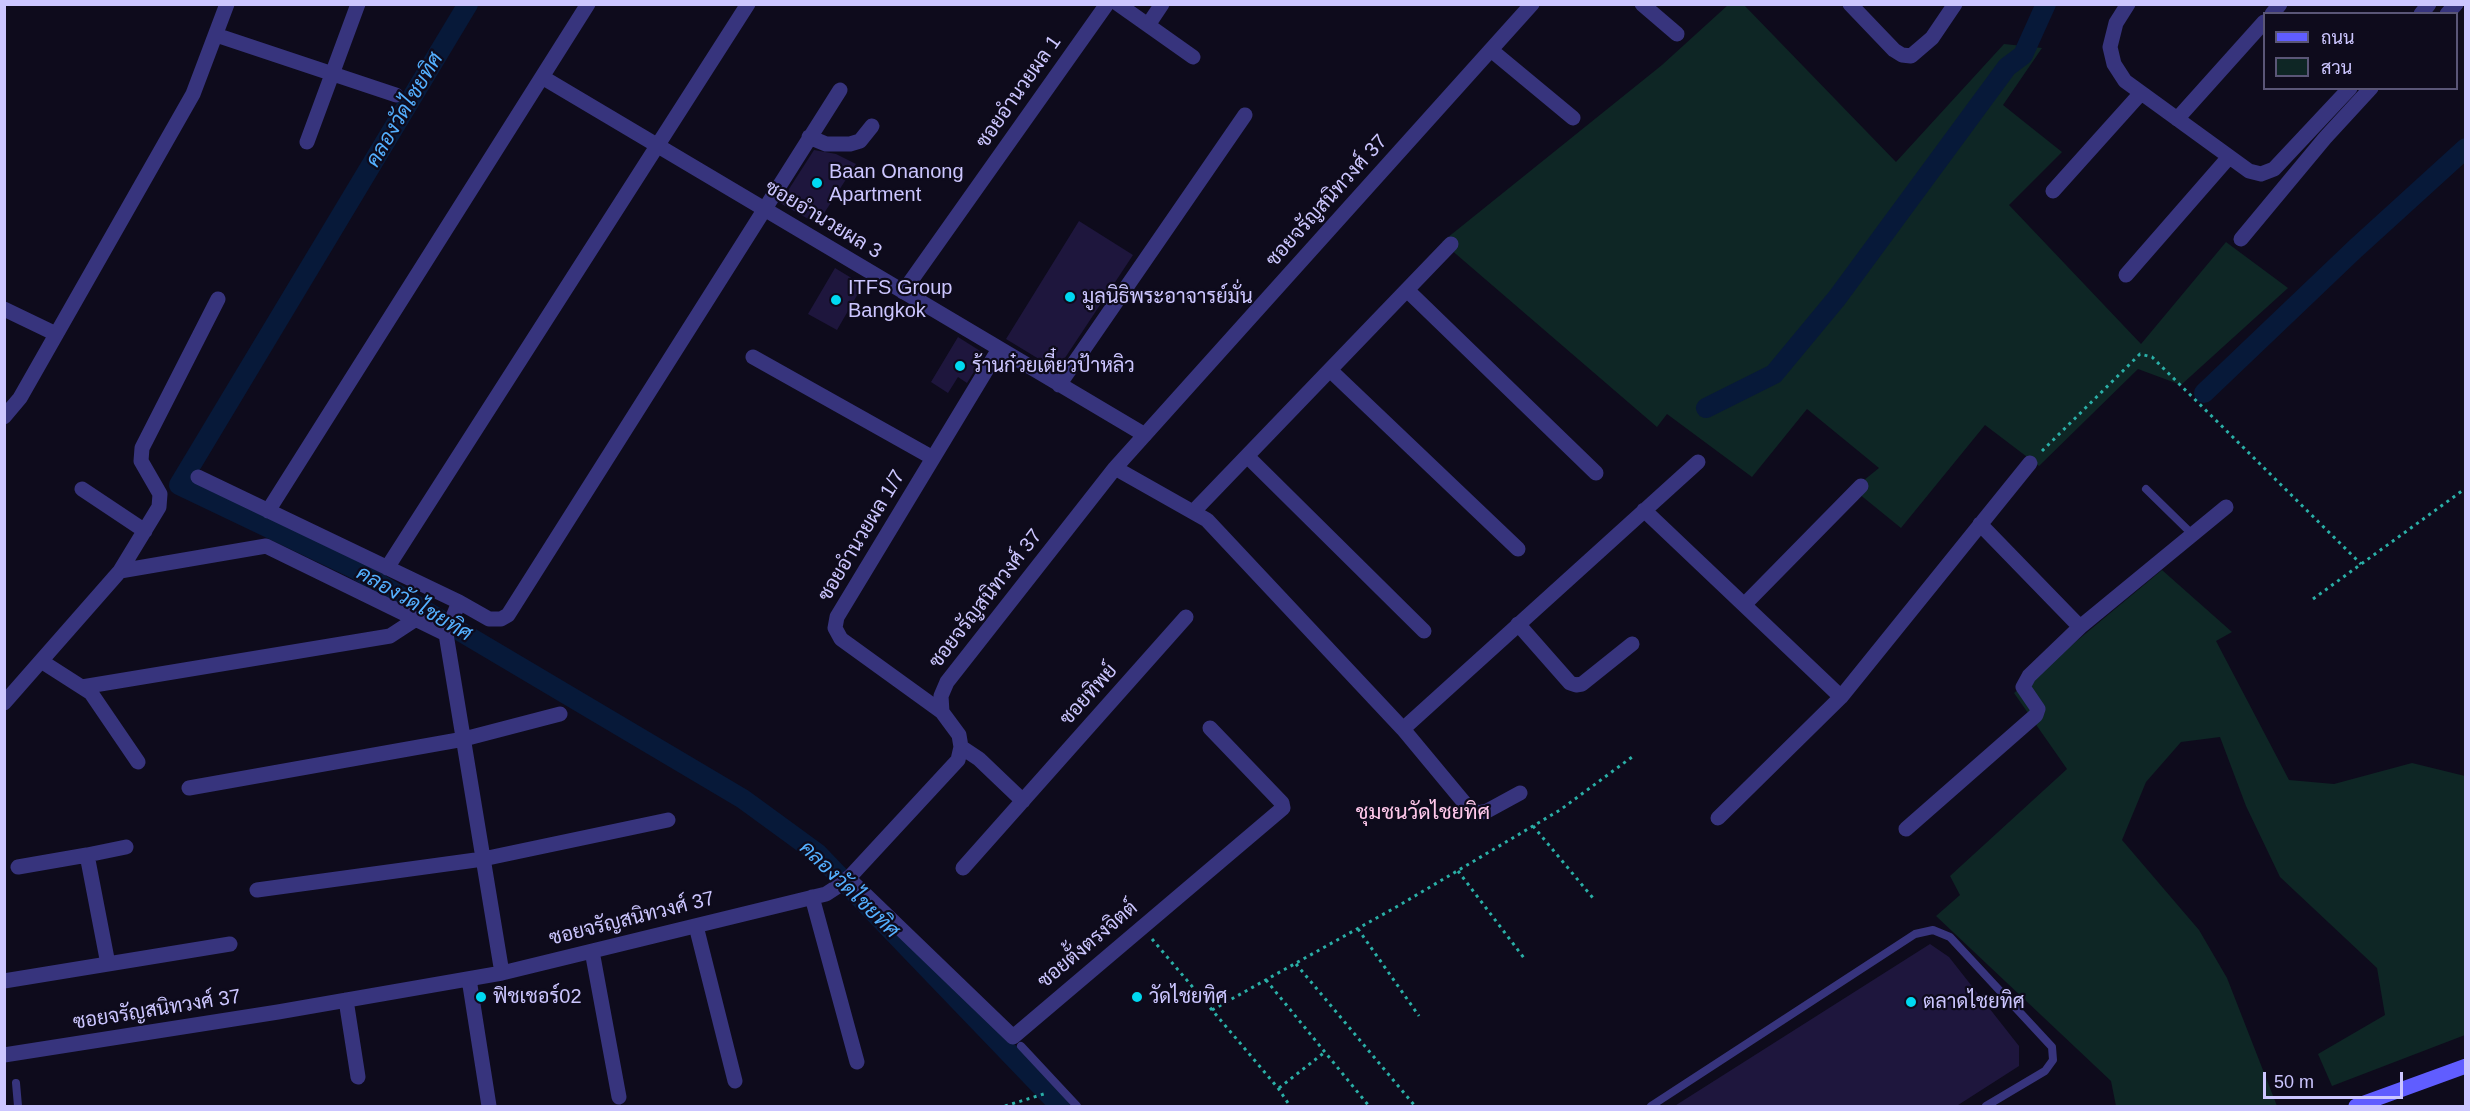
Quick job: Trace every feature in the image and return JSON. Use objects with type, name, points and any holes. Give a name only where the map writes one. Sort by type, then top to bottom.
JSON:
[{"type":"main road","points":[[2356,1107],[2466,1066]]},
{"type":"street","points":[[4,417],[20,398],[193,94],[227,4]]},
{"type":"street","points":[[307,142],[358,4]]},
{"type":"street","points":[[268,511],[588,4]]},
{"type":"street","points":[[387,568],[748,4]]},
{"type":"street","name":"ซอยอำนวยผล 1","points":[[903,292],[1107,4]]},
{"type":"street","points":[[1118,4],[1193,57]]},
{"type":"street","points":[[1148,25],[1162,4]]},
{"type":"street","name":"ซอยจรัญสนิทวงศ์ 37","points":[[942,712],[941,696],[947,682],[1115,468],[1532,4]]},
{"type":"street","points":[[1642,4],[1677,34]]},
{"type":"street","points":[[1850,4],[1894,50],[1902,55],[1911,56],[1932,38],[1955,4]]},
{"type":"street","points":[[2128,4],[2116,23],[2110,47],[2114,64],[2125,81],[2249,171],[2261,174],[2274,169],[2348,90]]},
{"type":"street","points":[[2177,119],[2263,24]]},
{"type":"street","points":[[216,35],[396,95]]},
{"type":"street","points":[[1491,50],[1573,118]]},
{"type":"street","name":"ซอยอำนวยผล 3","points":[[542,77],[1144,435]]},
{"type":"street","points":[[198,477],[459,602],[489,619],[501,619],[508,615],[840,90]]},
{"type":"street","points":[[2241,239],[2325,138],[2369,90]]},
{"type":"street","points":[[2053,191],[2141,93]]},
{"type":"street","points":[[1059,385],[1245,115]]},
{"type":"street","points":[[809,137],[826,144],[850,144],[860,141],[872,126]]},
{"type":"street","points":[[2126,275],[2229,157]]},
{"type":"street","points":[[1194,511],[1451,244]]},
{"type":"street","points":[[1407,290],[1596,472]]},
{"type":"street","points":[[4,703],[120,571],[145,531],[161,500],[141,461],[142,448],[218,299]]},
{"type":"street","points":[[4,309],[56,334]]},
{"type":"street","name":"ซอยอำนวยผล 1/7","points":[[942,712],[841,639],[835,628],[837,617],[999,349]]},
{"type":"street","points":[[753,357],[933,458]]},
{"type":"street","points":[[1330,370],[1518,549]]},
{"type":"street","points":[[1247,456],[1424,631]]},
{"type":"street","points":[[1403,729],[1698,462]]},
{"type":"street","points":[[1718,818],[1841,697],[2030,463]]},
{"type":"street","points":[[1115,468],[1207,520],[1403,729],[1467,806],[1477,813],[1487,811],[1520,793]]},
{"type":"street","points":[[1744,605],[1861,486]]},
{"type":"street","points":[[82,489],[145,531]]},
{"type":"street","points":[[1906,829],[2036,715],[2038,710],[2025,693],[2024,682],[2080,627],[2226,507]]},
{"type":"street","points":[[1644,510],[1841,697]]},
{"type":"street","points":[[1980,524],[2080,627]]},
{"type":"street","points":[[120,571],[266,546],[416,619],[449,628]]},
{"type":"street","points":[[459,602],[449,628],[464,739],[502,973]]},
{"type":"street","name":"ซอยทิพย์","points":[[963,868],[1186,617]]},
{"type":"street","points":[[82,687],[390,636],[416,619]]},
{"type":"street","points":[[1518,624],[1576,685],[1582,684],[1632,644]]},
{"type":"street","points":[[41,661],[91,693],[138,762]]},
{"type":"street","points":[[942,712],[959,735],[961,747],[979,759],[1023,801]]},
{"type":"street","points":[[189,788],[464,739],[560,714]]},
{"type":"street","name":"ซอยตั้งตรงจิตต์","points":[[847,880],[1013,1037],[1283,808],[1282,803],[1210,728]]},
{"type":"street","name":"ซอยจรัญสนิทวงศ์ 37","points":[[4,1054],[502,973],[819,895],[847,880],[958,760],[961,747]]},
{"type":"street","points":[[257,890],[483,859],[668,820]]},
{"type":"street","points":[[18,867],[126,847]]},
{"type":"street","points":[[87,855],[108,964]]},
{"type":"street","points":[[819,895],[857,1062]]},
{"type":"street","points":[[696,926],[735,1081]]},
{"type":"street","points":[[4,981],[230,944]]},
{"type":"street","points":[[591,951],[619,1097]]},
{"type":"street","points":[[469,979],[489,1106]]},
{"type":"street","points":[[346,1000],[358,1077]]},
{"type":"lane","points":[[2146,489],[2193,535]]},
{"type":"lane","points":[[1651,1107],[1915,934],[1933,930],[1950,937],[2052,1047],[2053,1060],[2045,1071],[1986,1107]]},
{"type":"lane","points":[[1021,1046],[1077,1107]]},
{"type":"lane","points":[[16,1083],[18,1107]]},
{"type":"path","points":[[2030,463],[2140,354],[2151,357],[2361,564]]},
{"type":"path","points":[[2313,599],[2466,488]]},
{"type":"path","points":[[1212,1010],[1358,929],[1560,810],[1632,757]]},
{"type":"path","points":[[1533,826],[1593,898]]},
{"type":"path","points":[[1458,871],[1524,958]]},
{"type":"path","points":[[1358,929],[1419,1016]]},
{"type":"path","points":[[1144,938],[1151,938],[1278,1088],[1290,1107]]},
{"type":"path","points":[[1296,964],[1415,1107]]},
{"type":"path","points":[[1266,980],[1369,1107]]},
{"type":"path","points":[[1278,1088],[1325,1052]]},
{"type":"path","points":[[1005,1107],[1055,1089]]},
{"type":"green space","points":[[1728,5],[1744,5],[1896,162],[2004,44],[2042,48],[2003,105],[2062,152],[2009,205],[2141,344],[2226,242],[2288,288],[2181,385],[2138,369],[2039,466],[1985,425],[1901,528],[1853,489],[1879,468],[1807,409],[1752,477],[1667,414],[1657,427],[1442,242],[1662,65]]},
{"type":"green space","points":[[2162,570],[2232,632],[2216,641],[2289,780],[2334,784],[2412,763],[2465,776],[2465,1035],[2332,1086],[2318,1054],[2385,1015],[2377,968],[2280,877],[2246,806],[2220,737],[2181,742],[2146,782],[2122,840],[2199,930],[2227,978],[2277,1106],[2116,1106],[2111,1081],[1936,916],[1960,895],[1950,876],[2067,769],[2014,693]]},
{"type":"building","name":"Baan Onanong Apartment","points":[[814,150],[836,154],[856,164],[817,224],[780,203]]},
{"type":"building","name":"มูลนิธิพระอาจารย์มั่น","points":[[1079,221],[1133,255],[1057,370],[1006,339]]},
{"type":"building","name":"ITFS Group Bangkok","points":[[835,268],[863,285],[837,330],[808,314]]},
{"type":"building","name":"ร้านก๋วยเตี๋ยวป้าหลิว","points":[[958,337],[985,354],[967,383],[958,377],[948,393],[931,382]]},
{"type":"building","name":"ตลาดไชยทิศ","points":[[1930,944],[1949,957],[2019,1046],[2019,1066],[1955,1107],[1673,1107]]},
{"type":"waterway","name":"คลองวัดไชยทิศ","points":[[468,4],[179,485],[355,569],[743,799],[817,853],[1060,1106]]},
{"type":"waterway","points":[[1706,408],[1774,374],[1837,298],[2007,67],[2023,55],[2046,4]]},
{"type":"waterway","points":[[2204,393],[2355,249],[2466,148]]},
{"type":"place","name":"Baan Onanong Apartment","points":[[817,183]]},
{"type":"place","name":"มูลนิธิพระอาจารย์มั่น","points":[[1070,297]]},
{"type":"place","name":"ITFS Group Bangkok","points":[[836,300]]},
{"type":"place","name":"ร้านก๋วยเตี๋ยวป้าหลิว","points":[[960,366]]},
{"type":"place","name":"ฟิชเชอร์02","points":[[481,997]]},
{"type":"place","name":"วัดไชยทิศ","points":[[1137,997]]},
{"type":"place","name":"ตลาดไชยทิศ","points":[[1911,1002]]},
{"type":"district","name":"ชุมชนวัดไชยทิศ","points":[[1423,813]]}]
